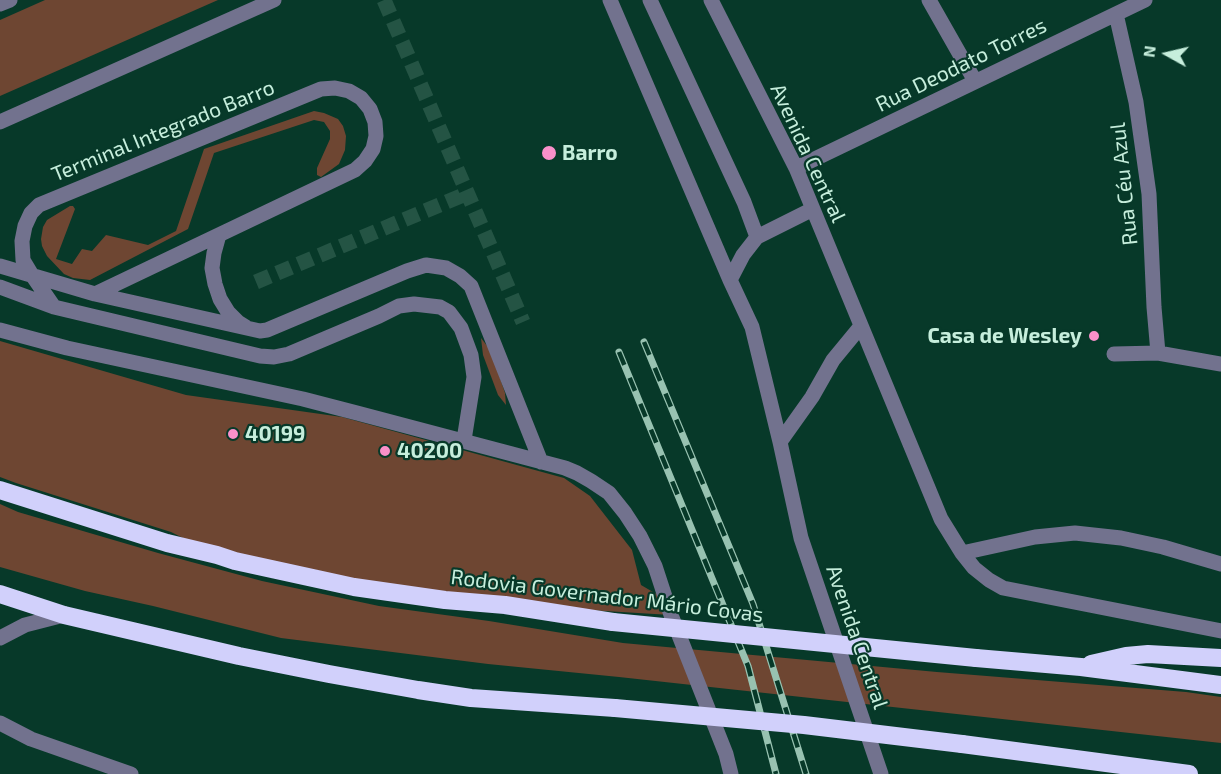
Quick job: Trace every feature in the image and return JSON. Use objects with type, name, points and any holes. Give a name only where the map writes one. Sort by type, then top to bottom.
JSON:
[{"type":"highway","name":"Rodovia Governador Mário Covas","points":[[0,490],[167,543],[235,561],[354,587],[445,600],[505,605],[613,622],[1081,667],[1221,685]]},
{"type":"highway","points":[[0,594],[64,615],[239,656],[418,690],[471,698],[804,725],[1189,774]]},
{"type":"highway","points":[[1081,667],[1126,656],[1148,654],[1221,658]]},
{"type":"street","points":[[0,4],[10,0]]},
{"type":"street","points":[[0,122],[274,0]]},
{"type":"street","name":"Avenida Central","points":[[610,0],[752,327],[801,538],[881,774]]},
{"type":"street","points":[[650,0],[758,237]]},
{"type":"street","name":"Avenida Central","points":[[711,0],[796,168],[941,519],[974,568],[988,580],[1004,588],[1221,631]]},
{"type":"street","points":[[928,0],[975,81]]},
{"type":"street","name":"Rua Deodato Torres","points":[[796,168],[1144,0]]},
{"type":"street","name":"Rua Céu Azul","points":[[1116,14],[1136,102],[1149,194],[1158,353]]},
{"type":"street","name":"Terminal Integrado Barro","points":[[54,307],[24,260],[22,241],[25,226],[31,213],[39,205],[321,89],[335,88],[349,91],[361,98],[370,109],[375,122],[376,136],[373,149],[366,161],[355,170],[219,235]]},
{"type":"street","points":[[730,280],[743,255],[758,237],[813,209]]},
{"type":"street","points":[[95,294],[219,235]]},
{"type":"street","points":[[219,235],[212,268],[215,284],[228,312],[249,330]]},
{"type":"street","points":[[0,266],[95,294],[260,331],[417,268],[426,265],[446,268],[471,286],[541,462]]},
{"type":"street","points":[[0,287],[54,307],[260,356],[274,357],[314,344],[399,306],[414,304],[440,307],[449,312],[461,328],[471,355],[474,377],[464,440]]},
{"type":"street","points":[[780,442],[812,397],[833,360],[861,326]]},
{"type":"street","points":[[0,330],[67,348],[303,399],[464,440],[577,473],[609,493],[640,536],[655,566],[668,607],[726,753],[731,774]]},
{"type":"street","points":[[1114,354],[1158,353],[1221,364]]},
{"type":"street","points":[[962,553],[1035,537],[1075,533],[1121,538],[1163,547],[1221,564]]},
{"type":"street","points":[[0,638],[25,625],[64,615]]},
{"type":"street","points":[[0,723],[31,739],[131,774]]},
{"type":"shaded area","points":[[45,0],[218,0],[0,96],[0,20]]},
{"type":"shaded area","points":[[314,111],[338,119],[346,136],[345,150],[339,164],[321,177],[317,175],[317,168],[330,139],[330,131],[324,122],[314,120],[214,153],[188,229],[90,280],[73,278],[64,274],[47,256],[41,239],[43,227],[47,220],[70,206],[75,209],[56,259],[72,264],[82,249],[92,251],[106,235],[148,245],[176,231],[204,149]]},
{"type":"shaded area","points":[[481,338],[491,351],[505,393],[506,405],[498,395],[483,355]]},
{"type":"shaded area","points":[[0,341],[186,395],[342,417],[564,478],[590,496],[632,550],[641,585],[665,599],[671,615],[505,605],[217,555],[171,532],[0,477]]},
{"type":"shaded area","points":[[0,504],[18,512],[262,581],[379,606],[623,643],[1186,692],[1221,697],[1221,743],[488,664],[281,638],[85,591],[0,567]]},
{"type":"tunnel","points":[[384,0],[523,322]]},
{"type":"tunnel","points":[[256,282],[468,193]]},
{"type":"railway","points":[[644,342],[753,604],[806,774]]},
{"type":"railway","points":[[619,352],[748,666],[776,774]]},
{"type":"place","name":"Barro","points":[[549,153]]},
{"type":"place","name":"Casa de Wesley","points":[[1094,336]]},
{"type":"place","name":"40199","points":[[233,434]]},
{"type":"place","name":"40200","points":[[385,451]]}]
